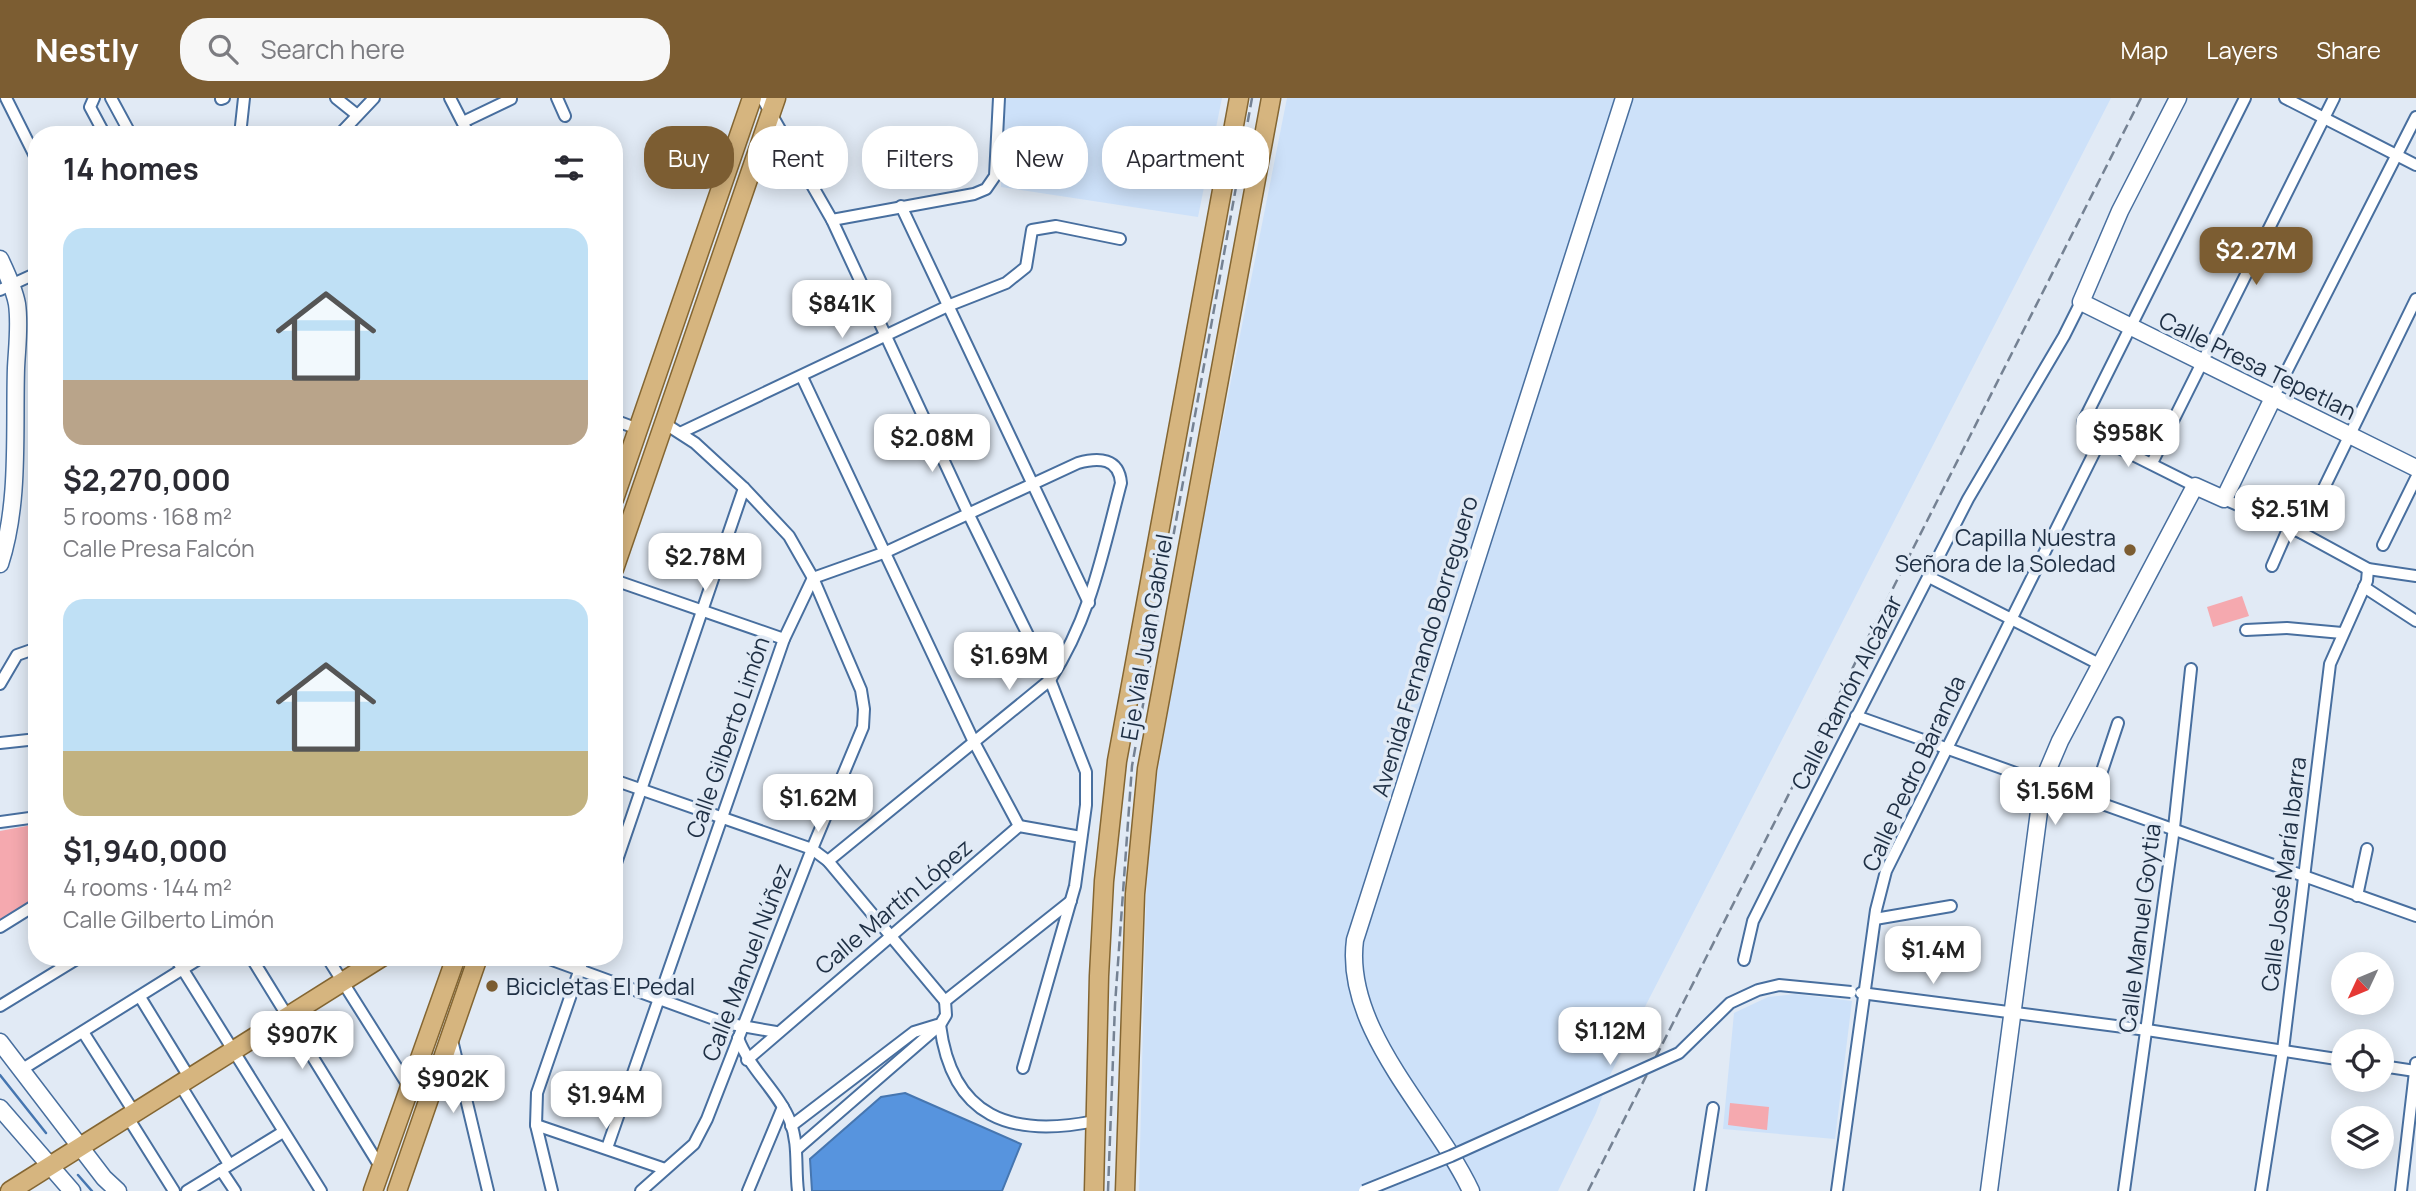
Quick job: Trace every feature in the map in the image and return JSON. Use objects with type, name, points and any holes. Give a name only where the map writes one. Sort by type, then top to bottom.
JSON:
[{"type":"main road","points":[[623,473],[752,98]]},
{"type":"main road","name":"Eje Vial Juan Gabriel","points":[[1094,1191],[1104,881],[1117,761],[1239,98]]},
{"type":"main road","name":"Eje Vial Juan Gabriel","points":[[1125,1191],[1135,894],[1147,769],[1271,98]]},
{"type":"main road","points":[[623,543],[773,106]]},
{"type":"main road","points":[[10,1191],[343,982],[361,966]]},
{"type":"main road","points":[[373,1191],[453,966]]},
{"type":"main road","points":[[397,1191],[475,966]]},
{"type":"street","points":[[6,98],[28,142]]},
{"type":"street","points":[[111,98],[126,126]]},
{"type":"street","points":[[241,126],[244,98]]},
{"type":"street","points":[[336,98],[356,114]]},
{"type":"street","points":[[346,126],[374,98]]},
{"type":"street","points":[[450,98],[465,126]]},
{"type":"street","points":[[557,98],[565,116]]},
{"type":"street","points":[[762,98],[773,106],[832,220],[969,515],[1050,680],[1086,772],[1088,784],[1082,837],[1071,901],[1023,1068]]},
{"type":"street","points":[[832,220],[974,194],[986,189],[995,176],[999,98]]},
{"type":"street","name":"Avenida Fernando Borreguero","points":[[1471,1191],[1376,1036],[1356,981],[1355,940],[1623,98]]},
{"type":"street","points":[[2081,302],[2120,211],[2178,98]]},
{"type":"street","points":[[2245,98],[2084,418],[2087,431],[2224,499],[2302,533],[2368,569],[2416,576]]},
{"type":"street","points":[[2285,98],[2416,164]]},
{"type":"street","points":[[2152,463],[2200,361],[2334,98]]},
{"type":"street","points":[[463,122],[511,99]]},
{"type":"street","points":[[92,100],[102,126]]},
{"type":"street","points":[[2224,499],[2416,117]]},
{"type":"street","points":[[901,206],[1089,603]]},
{"type":"street","points":[[682,432],[1018,275],[1026,267],[1032,230],[1056,226],[1119,239]]},
{"type":"street","points":[[0,259],[6,287],[17,304],[18,337],[0,564]]},
{"type":"street","points":[[6,287],[28,277]]},
{"type":"street","points":[[2302,533],[2416,299]]},
{"type":"street","name":"Calle Presa Tepetlan","points":[[2081,302],[2416,468]]},
{"type":"street","name":"Calle Ramón Alcázar","points":[[1744,960],[1753,921],[1856,716],[1996,449],[2064,336],[2081,302]]},
{"type":"street","points":[[802,377],[974,742],[1019,826],[1082,837]]},
{"type":"street","points":[[623,423],[638,429]]},
{"type":"street","name":"Calle Manuel Núñez","points":[[641,1191],[694,1144],[701,1132],[863,727],[864,709],[861,690],[813,578],[789,536],[744,488],[682,432],[664,423]]},
{"type":"street","name":"Calle Pedro Baranda","points":[[1837,1191],[1875,919],[1890,860],[2101,439]]},
{"type":"street","points":[[813,578],[886,552],[1032,483],[1090,460],[1111,462],[1118,468],[1121,484],[1089,603],[1071,647],[1050,680],[828,861]]},
{"type":"street","points":[[2383,545],[2416,478]]},
{"type":"street","points":[[1989,1191],[2043,781],[2060,741],[2195,485]]},
{"type":"street","points":[[623,842],[744,488]]},
{"type":"street","points":[[2272,566],[2289,527]]},
{"type":"street","name":"Calle José María Ibarra","points":[[2261,1191],[2283,1050],[2302,875],[2330,664],[2364,587],[2368,569]]},
{"type":"street","name":"Calle Gilberto Limón","points":[[607,1148],[784,639],[813,578]]},
{"type":"street","points":[[1929,578],[2101,665]]},
{"type":"street","points":[[623,583],[784,639]]},
{"type":"street","points":[[2364,587],[2416,621]]},
{"type":"street","points":[[2246,630],[2287,628],[2342,633]]},
{"type":"street","points":[[0,684],[17,655],[28,651]]},
{"type":"street","name":"Calle Manuel Goytia","points":[[2124,1191],[2174,828],[2191,669]]},
{"type":"street","points":[[1856,716],[2416,916]]},
{"type":"street","points":[[2092,801],[2118,723]]},
{"type":"street","points":[[0,744],[28,740]]},
{"type":"street","points":[[623,783],[812,849],[828,861],[945,1001],[946,1015],[940,1025],[797,1149]]},
{"type":"street","points":[[0,822],[28,818]]},
{"type":"street","name":"Calle Martín López","points":[[747,1060],[776,1032],[1019,826]]},
{"type":"street","points":[[2357,896],[2367,849]]},
{"type":"street","points":[[945,1001],[1071,901]]},
{"type":"street","points":[[1875,919],[1951,906]]},
{"type":"street","points":[[0,927],[28,910]]},
{"type":"street","points":[[0,1006],[65,966]]},
{"type":"street","points":[[180,966],[321,1191]]},
{"type":"street","points":[[21,1070],[187,966]]},
{"type":"street","points":[[256,966],[381,1168]]},
{"type":"street","points":[[333,966],[409,1087]]},
{"type":"street","points":[[565,966],[740,1033],[776,1032]]},
{"type":"street","points":[[552,1191],[534,1109],[543,1071],[581,966]]},
{"type":"street","points":[[1364,1191],[1451,1156],[1679,1053],[1730,1003],[1758,990],[1779,985],[1865,993],[2147,1030],[2331,1058]]},
{"type":"street","points":[[140,997],[184,1080],[235,1191]]},
{"type":"street","points":[[940,1025],[943,1053],[950,1069],[981,1109],[999,1120],[1043,1129],[1095,1121]]},
{"type":"street","points":[[791,1126],[914,1032],[940,1025]]},
{"type":"street","points":[[82,1031],[174,1191]]},
{"type":"street","points":[[450,1031],[488,1191]]},
{"type":"street","points":[[740,1033],[747,1060],[783,1107],[791,1126],[797,1149],[798,1191]]},
{"type":"street","points":[[0,1042],[77,1148],[118,1191]]},
{"type":"street","points":[[2394,1066],[2416,1067],[2400,1191]]},
{"type":"street","points":[[748,1191],[783,1107]]},
{"type":"street","points":[[0,1108],[54,1163],[72,1191]]},
{"type":"street","points":[[1700,1191],[1713,1108]]},
{"type":"street","points":[[536,1125],[665,1169]]},
{"type":"street","points":[[187,1191],[283,1132]]},
{"type":"shaded area","points":[[1003,98],[1222,98],[1216,126],[1102,126],[1102,189],[1204,189],[1198,217],[1014,189],[1088,189],[1088,126],[1002,126]]},
{"type":"shaded area","points":[[1287,98],[2111,98],[1610,1075],[1596,1113],[1558,1191],[1139,1191],[1146,899],[1151,809],[1188,598]]},
{"type":"shaded area","points":[[2242,596],[2249,616],[2213,627],[2207,607]]},
{"type":"shaded area","points":[[28,826],[28,904],[0,921],[0,831]]},
{"type":"shaded area","points":[[1795,994],[1852,1001],[1835,1139],[1723,1129],[1734,1013],[1768,997]]},
{"type":"shaded area","points":[[1730,1103],[1769,1107],[1767,1130],[1728,1125]]},
{"type":"water","points":[[905,1093],[1021,1144],[1002,1191],[812,1191],[810,1159],[881,1097]]},
{"type":"waterway","points":[[0,1075],[46,1133]]},
{"type":"waterway","points":[[78,1175],[92,1191]]},
{"type":"railway","points":[[1108,1191],[1115,1005],[1132,766],[1252,98]]},
{"type":"railway","points":[[1588,1191],[2141,98]]},
{"type":"place","name":"Capilla Nuestra Señora de la Soledad","points":[[2130,550]]},
{"type":"place","name":"Bicicletas El Pedal","points":[[492,986]]}]
